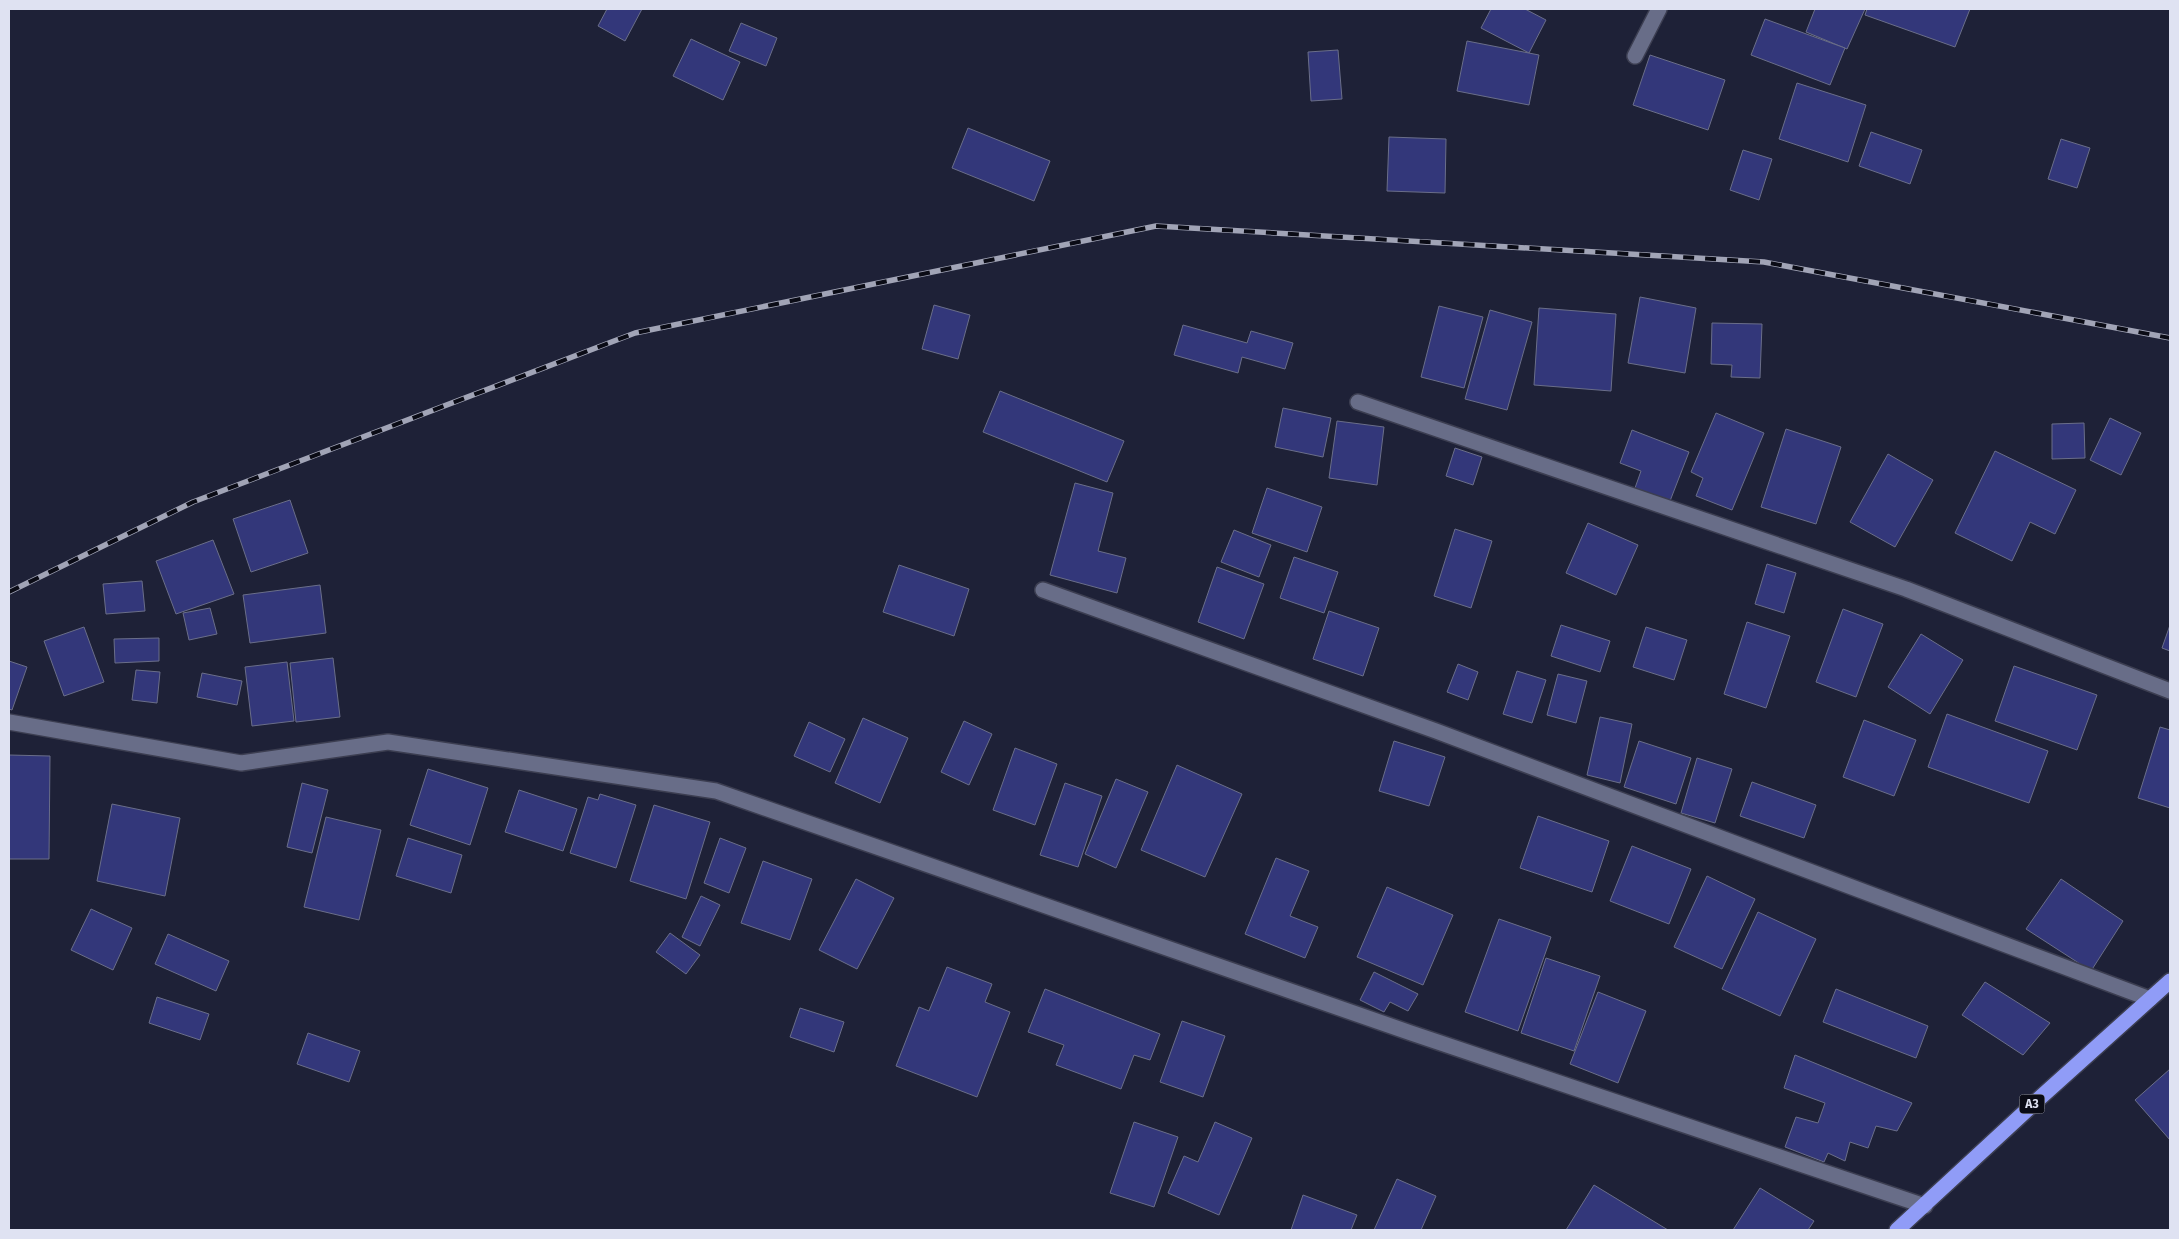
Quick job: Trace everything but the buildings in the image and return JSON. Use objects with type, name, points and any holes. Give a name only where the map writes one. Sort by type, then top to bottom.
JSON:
[{"type":"highway","name":"A3","points":[[1897,1230],[2170,981]]},
{"type":"street","points":[[1635,56],[1659,9]]},
{"type":"street","points":[[1358,402],[1906,589],[2170,691]]},
{"type":"street","points":[[1042,590],[1436,731],[2150,999]]},
{"type":"street","points":[[9,722],[241,764],[388,742],[716,791],[1402,1030],[1925,1206]]},
{"type":"railway","points":[[9,592],[193,502],[635,333],[1156,226],[1764,262],[2170,338]]}]
